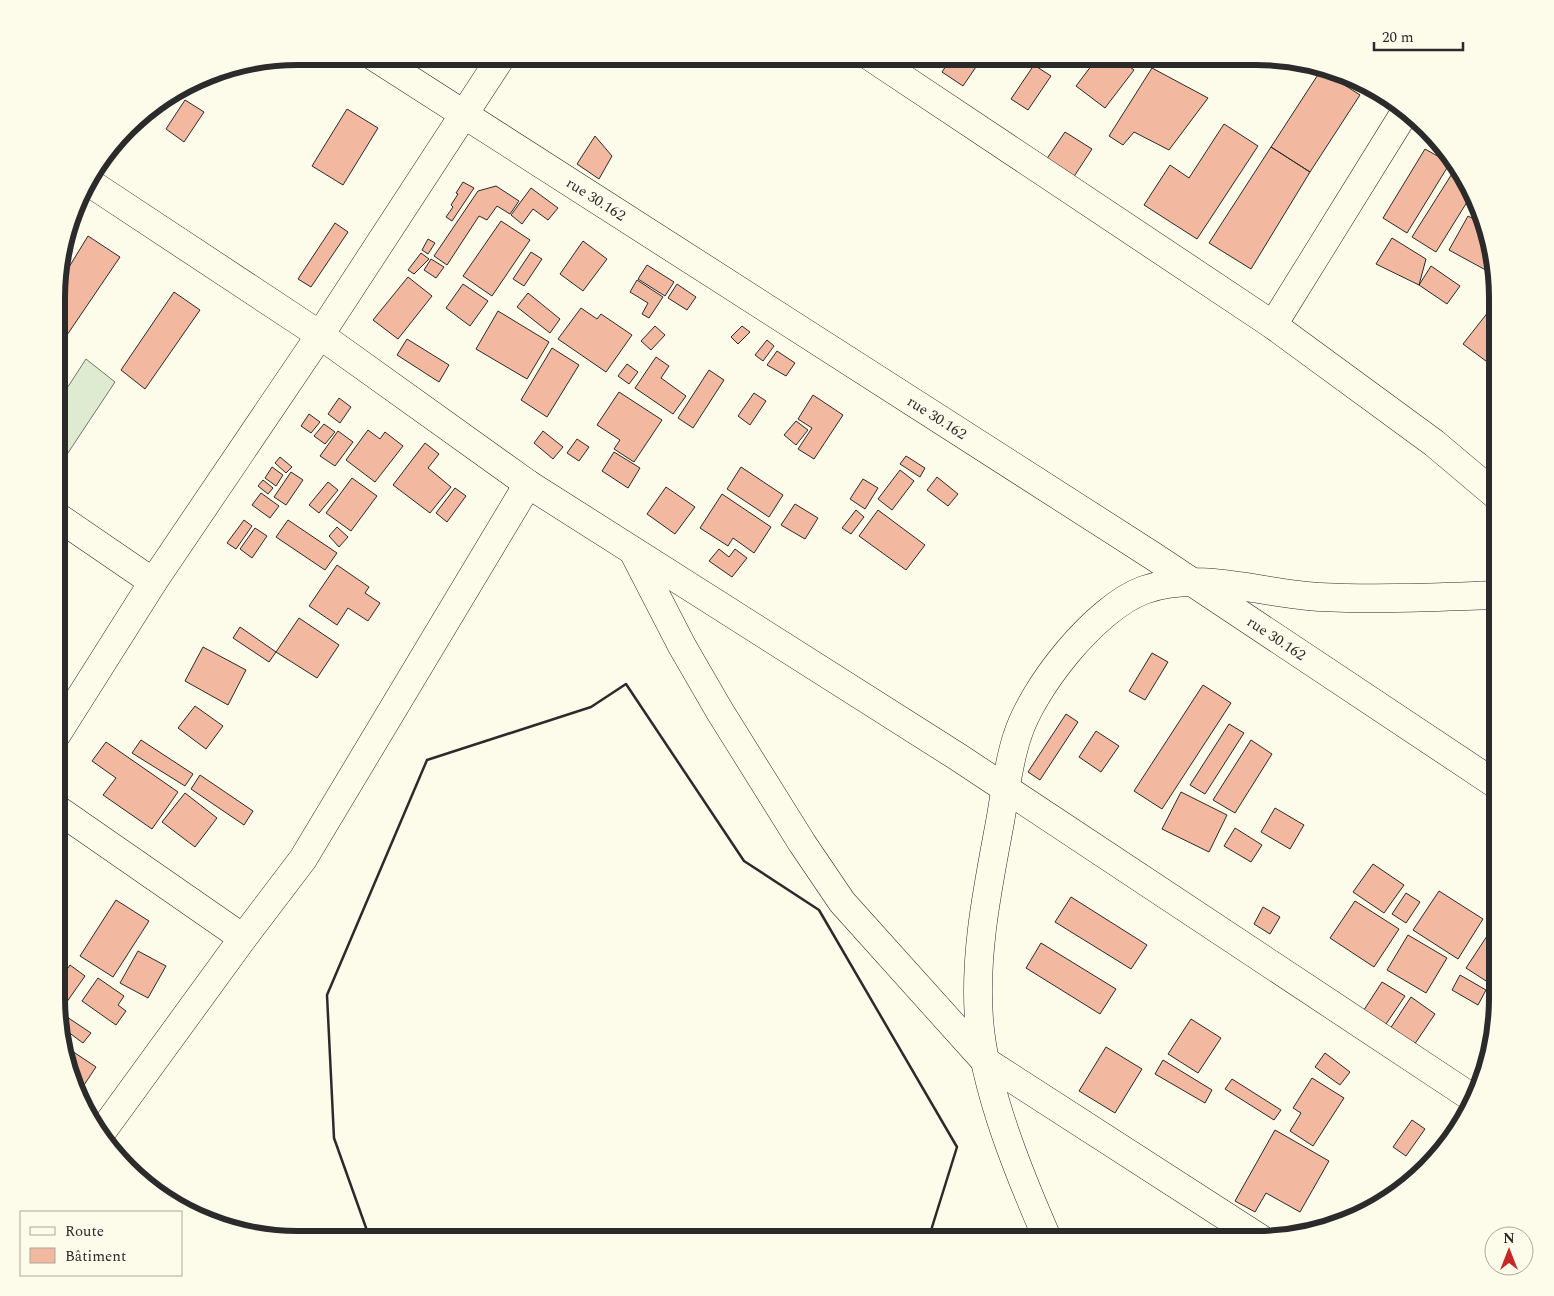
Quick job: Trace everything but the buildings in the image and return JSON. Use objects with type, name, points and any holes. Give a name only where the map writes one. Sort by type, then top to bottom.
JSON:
[{"type":"street","name":"rue 30.162","points":[[387,65],[1192,581],[1489,780]]},
{"type":"street","points":[[65,721],[152,582],[320,335],[496,65]]},
{"type":"street","points":[[884,65],[1273,325],[1434,443],[1489,489]]},
{"type":"street","points":[[1273,325],[1402,117]]},
{"type":"street","points":[[94,185],[320,335],[528,484],[1006,790],[1468,1095]]},
{"type":"street","points":[[104,1127],[303,859],[528,484]]},
{"type":"street","points":[[65,522],[152,582]]},
{"type":"street","points":[[634,552],[682,646],[720,710],[802,843],[842,902],[985,1061],[1249,1231]]},
{"type":"street","points":[[1044,1231],[1007,1135],[985,1061],[979,1019],[982,925],[1017,737],[1032,703],[1075,642],[1114,605],[1145,590],[1192,581],[1319,597],[1489,595]]},
{"type":"street","points":[[65,815],[243,938]]},
{"type":"green space","points":[[86,359],[115,382],[65,457],[65,391]]},
{"type":"wall","points":[[367,1231],[334,1138],[327,995],[427,760],[591,707],[626,684],[744,861],[819,910],[957,1147],[931,1231]]}]
